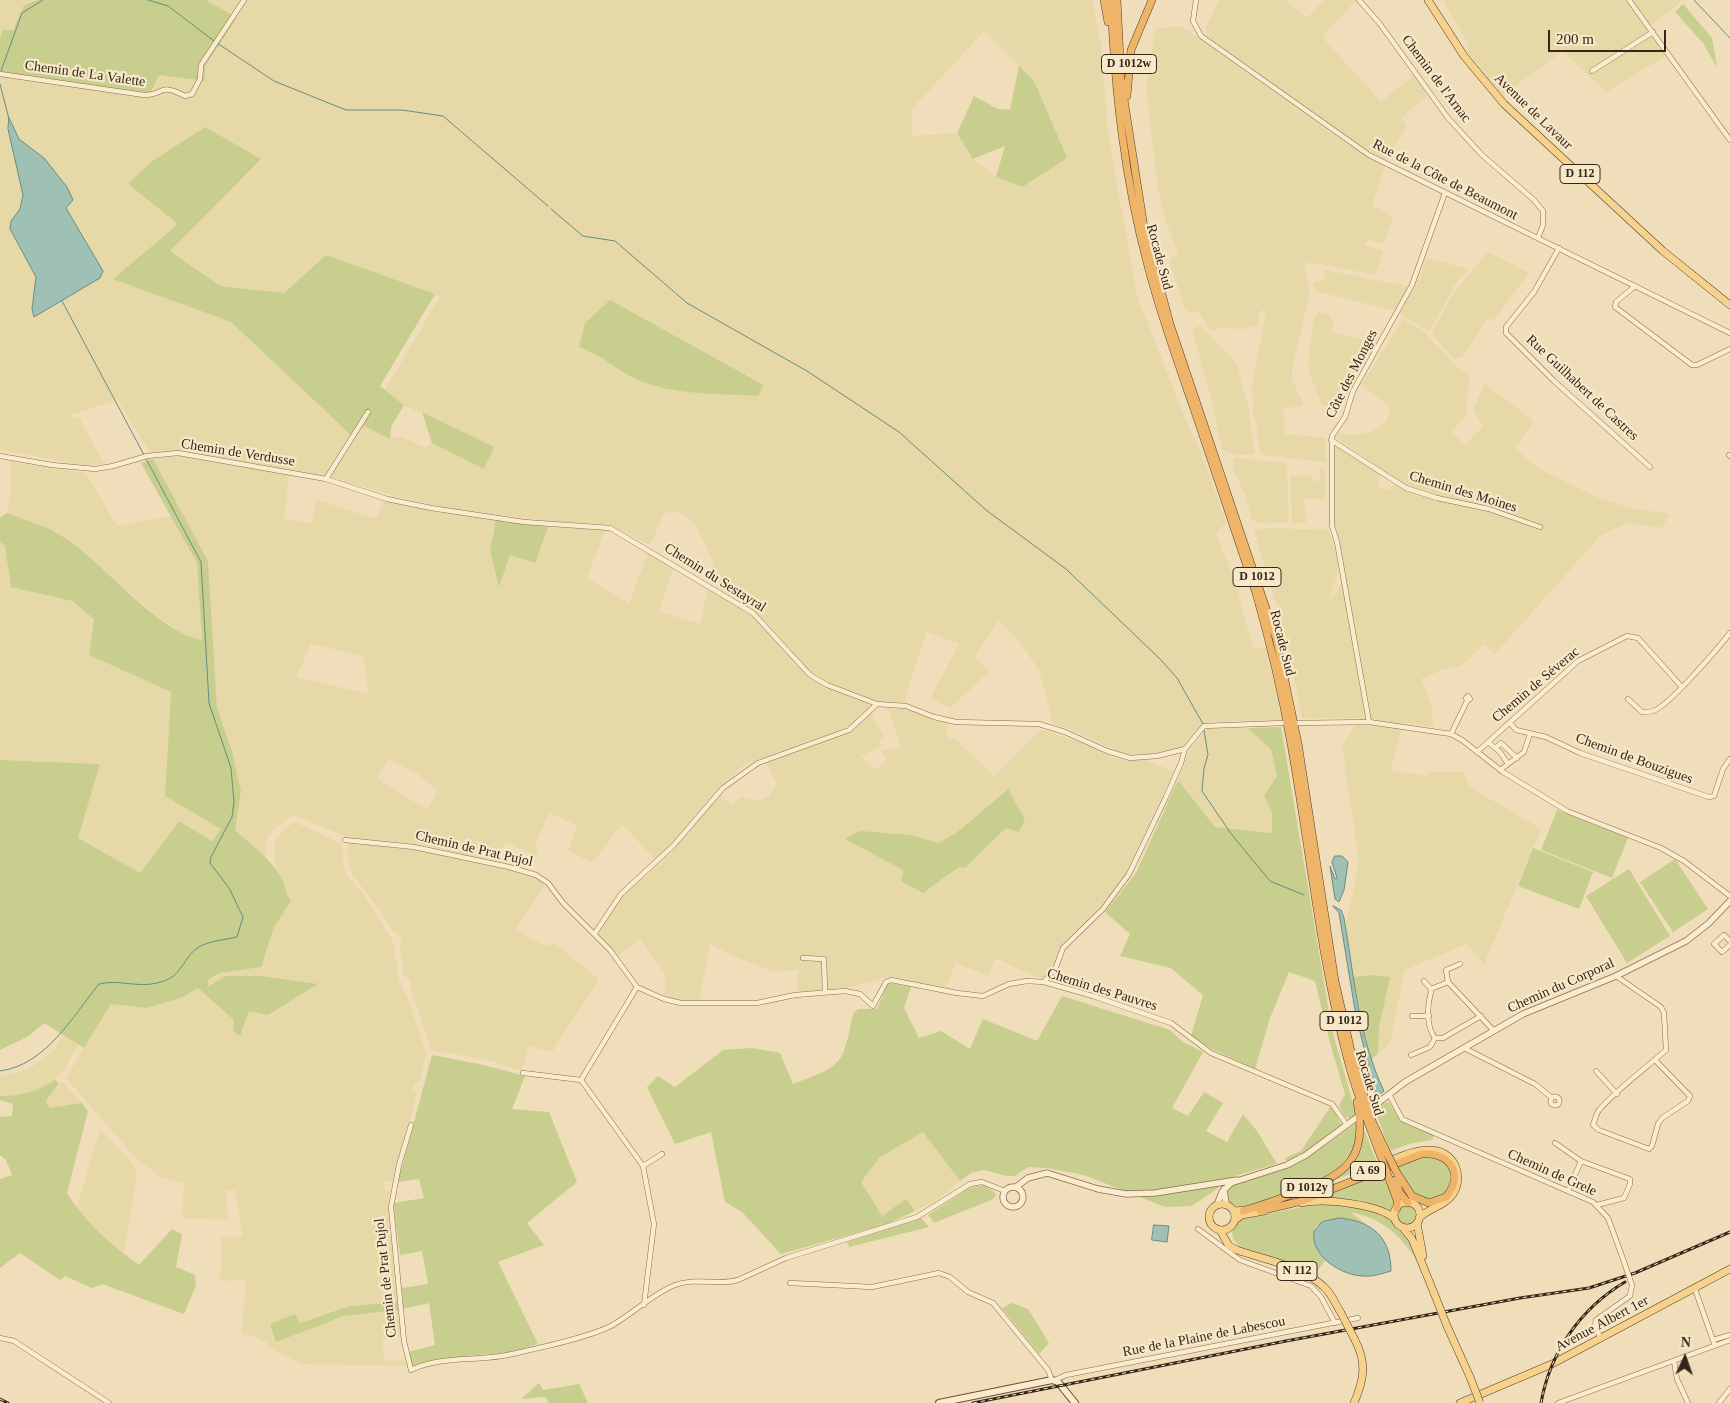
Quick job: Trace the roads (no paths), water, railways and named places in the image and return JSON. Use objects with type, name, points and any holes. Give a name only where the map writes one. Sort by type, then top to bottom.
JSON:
[{"type":"highway","points":[[1104,0],[1113,54]]},
{"type":"highway","name":"Rocade Sud","points":[[1111,0],[1113,54],[1123,147],[1148,266],[1165,324],[1256,593],[1269,638],[1291,744],[1314,894],[1335,1008],[1348,1061],[1356,1089],[1392,1175],[1400,1193],[1408,1203]]},
{"type":"highway","name":"Rocade Sud","points":[[1117,0],[1121,80],[1144,227],[1170,324],[1276,638],[1298,743],[1335,982],[1351,1052],[1383,1152]]},
{"type":"highway","name":"D 1012w","points":[[1128,132],[1128,66],[1131,50],[1152,0]]},
{"type":"highway","name":"D 1012y","points":[[1242,1211],[1324,1182],[1347,1165],[1357,1147],[1361,1125],[1348,1061]]},
{"type":"highway","name":"A 69","points":[[1260,1212],[1302,1201],[1421,1154],[1435,1153],[1446,1159],[1453,1168],[1455,1180],[1446,1197],[1429,1203],[1412,1196],[1392,1175]]},
{"type":"highway","name":"Rocade Sud","points":[[1392,1175],[1397,1208]]},
{"type":"main road","name":"Avenue de Lavaur","points":[[1428,0],[1464,56],[1504,104],[1663,252],[1730,305]]},
{"type":"main road","name":"A 69","points":[[1242,1211],[1300,1199],[1407,1154],[1433,1149],[1450,1158],[1457,1171],[1457,1186],[1446,1201],[1418,1220]]},
{"type":"main road","points":[[1242,1211],[1234,1211],[1226,1204],[1218,1205],[1211,1210],[1209,1218],[1213,1226],[1223,1229],[1242,1215],[1326,1200],[1384,1212],[1395,1219],[1410,1235],[1480,1403]]},
{"type":"main road","points":[[1395,1219],[1397,1208],[1408,1203],[1416,1206],[1426,1271]]},
{"type":"main road","points":[[1234,1211],[1235,1220]]},
{"type":"main road","points":[[1403,1227],[1409,1228],[1418,1220]]},
{"type":"main road","name":"N 112","points":[[1223,1229],[1229,1246],[1304,1273],[1325,1288],[1355,1340],[1364,1365],[1362,1380],[1354,1403]]},
{"type":"main road","name":"Avenue Albert 1er","points":[[1460,1403],[1552,1364],[1730,1269]]},
{"type":"main road","points":[[939,1403],[1054,1380],[1075,1403]]},
{"type":"street","name":"Chemin de La Valette","points":[[2,74],[144,95],[152,95],[162,88],[168,88],[185,96],[192,94],[200,79],[202,65],[244,0]]},
{"type":"street","name":"Rue de la Côte de Beaumont","points":[[1196,0],[1193,21],[1196,29],[1214,47],[1369,155],[1730,333]]},
{"type":"street","name":"Chemin de l'Arnac","points":[[1359,0],[1380,24],[1448,118],[1482,155],[1534,200],[1543,211],[1543,225],[1538,238]]},
{"type":"street","points":[[1629,0],[1730,140]]},
{"type":"street","points":[[1592,71],[1653,32]]},
{"type":"street","name":"Côte des Monges","points":[[1369,722],[1337,542],[1332,526],[1332,440],[1345,417],[1353,391],[1412,285],[1446,193]]},
{"type":"street","name":"Rue Guilhabert de Castres","points":[[1559,248],[1534,292],[1506,327],[1506,333],[1554,382],[1650,467]]},
{"type":"street","points":[[1635,286],[1616,302],[1615,307],[1692,364],[1697,365],[1730,349]]},
{"type":"street","points":[[326,479],[368,412]]},
{"type":"street","name":"Chemin des Moines","points":[[1332,440],[1406,488],[1437,498],[1489,509],[1540,527]]},
{"type":"street","name":"Chemin de Verdusse","points":[[0,456],[52,465],[95,469],[145,457],[178,454],[326,479]]},
{"type":"street","name":"Chemin du Sestayral","points":[[326,479],[387,499],[431,508],[524,522],[610,528],[753,613],[767,626],[800,666],[816,680],[877,704],[906,706],[934,717],[962,723],[1028,722],[1039,724],[1065,732],[1107,752],[1130,758],[1157,756],[1185,749]]},
{"type":"street","points":[[1628,699],[1640,712],[1653,711],[1681,686],[1730,633]]},
{"type":"street","name":"Chemin de Séverac","points":[[1477,752],[1500,730],[1511,724],[1578,661],[1627,636],[1638,638],[1681,686]]},
{"type":"street","points":[[1451,734],[1467,701]]},
{"type":"street","points":[[595,934],[621,894],[673,846],[723,788],[758,763],[849,730],[877,704]]},
{"type":"street","points":[[1298,723],[1369,722],[1451,734],[1500,770],[1576,816],[1648,842],[1673,854],[1730,896]]},
{"type":"street","points":[[1044,982],[1056,966],[1063,948],[1103,909],[1129,874],[1170,788],[1185,749],[1203,726],[1283,723]]},
{"type":"street","name":"Chemin de Bouzigues","points":[[1511,724],[1516,730],[1548,738],[1580,753],[1710,797],[1714,796],[1723,769],[1730,759]]},
{"type":"street","points":[[1500,770],[1526,750],[1530,734]]},
{"type":"street","points":[[1488,742],[1508,764]]},
{"type":"street","points":[[1495,748],[1501,743],[1517,758]]},
{"type":"street","name":"Chemin de Prat Pujol","points":[[345,840],[414,847],[531,872],[548,883],[563,904],[595,934],[637,987]]},
{"type":"street","name":"Chemin du Corporal","points":[[1374,1106],[1405,1082],[1523,1014],[1616,976],[1686,940],[1709,923],[1730,901]]},
{"type":"street","points":[[1730,941],[1724,935],[1714,944],[1722,952],[1730,945]]},
{"type":"street","points":[[803,958],[824,959],[825,992]]},
{"type":"street","points":[[1443,964],[1448,982],[1494,1031]]},
{"type":"street","points":[[1446,970],[1460,964]]},
{"type":"street","points":[[1616,976],[1661,1006],[1664,1013],[1666,1050],[1598,1111],[1593,1124],[1599,1130],[1649,1148],[1652,1146],[1658,1124],[1662,1118],[1688,1101],[1690,1096],[1655,1060]]},
{"type":"street","name":"Chemin des Pauvres","points":[[637,987],[664,999],[681,1003],[699,1004],[757,1003],[795,995],[825,992],[857,992],[873,1006],[885,984],[891,980],[983,996],[1009,984],[1027,981],[1044,982],[1093,996],[1171,1023],[1211,1053],[1332,1104],[1347,1125]]},
{"type":"street","points":[[1424,981],[1431,989],[1429,1016],[1431,1033],[1435,1038]]},
{"type":"street","points":[[1431,989],[1448,982]]},
{"type":"street","points":[[581,1080],[637,987]]},
{"type":"street","points":[[1412,1016],[1429,1016]]},
{"type":"street","points":[[1435,1038],[1443,1038],[1480,1016]]},
{"type":"street","points":[[1485,1036],[1488,1030],[1487,1023]]},
{"type":"street","points":[[1411,1055],[1430,1046],[1435,1038]]},
{"type":"street","points":[[1464,1048],[1535,1084],[1552,1098]]},
{"type":"street","points":[[1596,1072],[1617,1094]]},
{"type":"street","points":[[523,1073],[581,1080],[643,1166],[654,1224],[644,1305]]},
{"type":"street","name":"Chemin de Grele","points":[[1389,1094],[1402,1119],[1597,1205],[1608,1218],[1632,1285],[1630,1296],[1600,1315],[1594,1322],[1601,1339]]},
{"type":"street","points":[[1018,1188],[1026,1180],[1038,1174],[1047,1173],[1098,1189],[1126,1194],[1155,1193],[1237,1180],[1287,1165],[1306,1155],[1356,1118]]},
{"type":"street","name":"Chemin de Prat Pujol","points":[[411,1125],[398,1170],[391,1207],[404,1341],[411,1370],[422,1366],[468,1358],[500,1356],[588,1334],[611,1326],[644,1305]]},
{"type":"street","points":[[1555,1143],[1581,1161],[1625,1176],[1631,1182],[1624,1198],[1597,1205]]},
{"type":"street","points":[[643,1166],[662,1154]]},
{"type":"street","points":[[1568,1191],[1581,1161]]},
{"type":"street","points":[[1218,1205],[1224,1189],[1237,1180]]},
{"type":"street","points":[[644,1305],[670,1288],[680,1284],[703,1280],[732,1282],[786,1258],[917,1218],[970,1184],[982,1182],[1005,1191]]},
{"type":"street","points":[[1005,1191],[1011,1187],[1018,1188]]},
{"type":"street","points":[[1005,1191],[1004,1202],[1014,1207],[1023,1201],[1018,1188]]},
{"type":"street","points":[[1224,1189],[1226,1204]]},
{"type":"street","points":[[1198,1229],[1240,1260],[1311,1286],[1321,1297],[1335,1322]]},
{"type":"street","points":[[790,1283],[872,1287],[940,1273],[950,1277],[968,1292],[993,1303],[1048,1370],[1054,1380]]},
{"type":"street","points":[[1694,1289],[1714,1343]]},
{"type":"street","name":"Rue de la Plaine de Labescou","points":[[1054,1380],[1066,1375],[1358,1318]]},
{"type":"street","points":[[1558,1403],[1674,1360],[1730,1335]]},
{"type":"street","points":[[0,1338],[14,1341],[109,1403]]},
{"type":"street","points":[[1714,1343],[1730,1340]]},
{"type":"street","points":[[1674,1360],[1677,1379],[1688,1403]]},
{"type":"street","points":[[1719,1403],[1730,1389]]},
{"type":"water","points":[[9,118],[19,139],[44,158],[67,187],[73,200],[66,208],[103,271],[100,278],[34,317],[32,309],[36,277],[10,229],[11,221],[20,209],[23,195],[8,129]]},
{"type":"water","points":[[1335,856],[1342,856],[1348,862],[1344,890],[1339,902],[1335,899],[1330,866],[1335,879],[1337,878],[1332,862]]},
{"type":"water","points":[[1333,906],[1341,910],[1344,918],[1363,1029],[1384,1091],[1379,1095],[1375,1092],[1356,1016],[1339,913]]},
{"type":"water","points":[[1339,1218],[1361,1223],[1377,1233],[1388,1249],[1391,1271],[1371,1276],[1355,1275],[1337,1268],[1322,1256],[1314,1240],[1314,1231],[1322,1222]]},
{"type":"water","points":[[1154,1225],[1169,1226],[1167,1242],[1152,1240]]},
{"type":"waterway","points":[[1,71],[22,13],[43,0]]},
{"type":"waterway","points":[[148,0],[168,6],[214,41]]},
{"type":"waterway","points":[[1694,0],[1730,38]]},
{"type":"waterway","points":[[217,43],[274,81],[346,110],[402,110],[443,116],[548,206]]},
{"type":"waterway","points":[[0,84],[9,119]]},
{"type":"waterway","points":[[551,209],[583,236],[615,241],[687,303],[807,371],[899,432],[986,510],[1066,569],[1160,659],[1177,678],[1203,724]]},
{"type":"waterway","points":[[0,1071],[16,1067],[31,1060],[44,1050],[57,1038],[99,984],[113,982],[150,984],[165,981],[172,977],[200,946],[210,942],[237,937],[243,917],[229,888],[210,863],[211,857],[232,817],[234,802],[231,768],[209,703],[201,562],[62,301]]},
{"type":"waterway","points":[[1204,730],[1208,755],[1204,768],[1202,791],[1232,835],[1270,881],[1304,895]]},
{"type":"railway","points":[[973,1403],[1286,1341],[1520,1298],[1589,1288],[1635,1273],[1730,1232]]},
{"type":"railway","points":[[1541,1403],[1545,1384],[1552,1366],[1570,1333],[1581,1318],[1595,1305],[1625,1282]]},
{"type":"railway","points":[[0,1399],[8,1403]]}]
